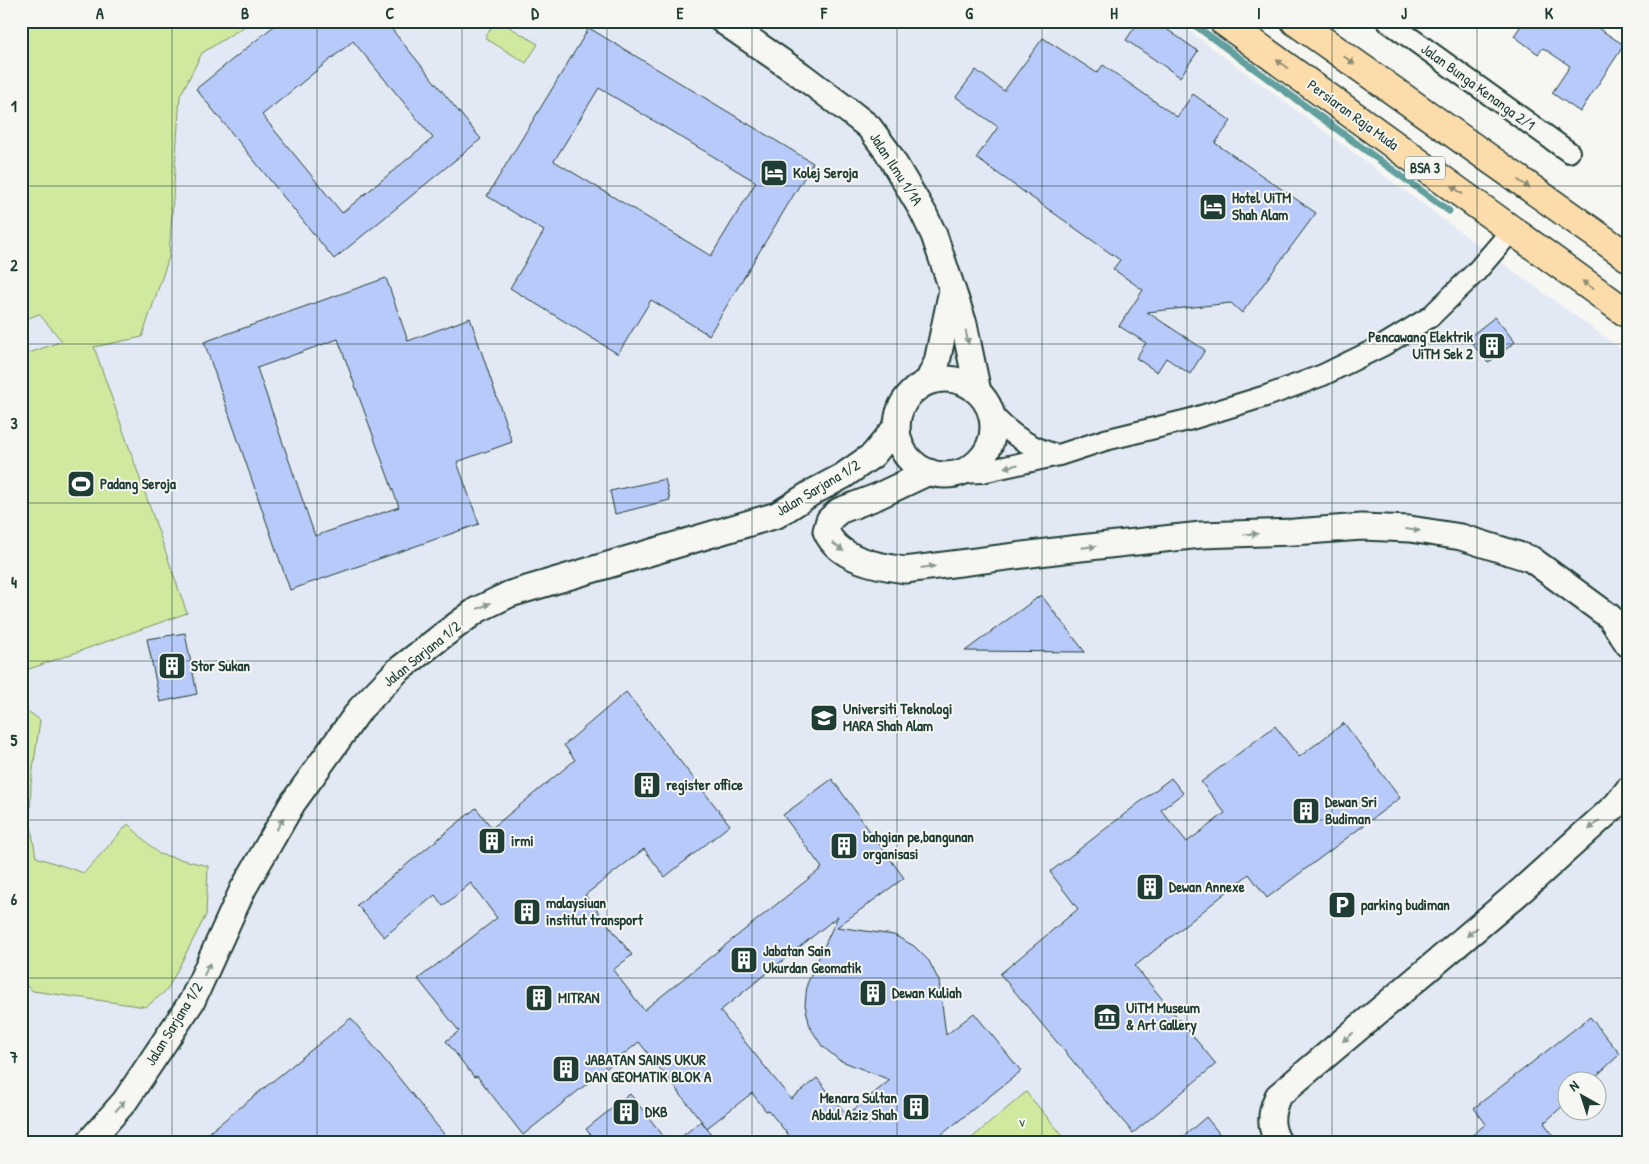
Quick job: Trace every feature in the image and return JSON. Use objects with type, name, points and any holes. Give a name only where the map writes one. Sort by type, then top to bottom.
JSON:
[{"type":"main road","name":"Persiaran Raja Muda","points":[[1223,21],[1628,314]]},
{"type":"main road","points":[[1295,21],[1628,257]]},
{"type":"street","name":"Jalan Ilmu 1/1A","points":[[723,21],[801,75],[869,127],[887,151],[924,212],[944,261],[952,290],[937,362],[928,382]]},
{"type":"street","name":"Jalan Bunga Kenanga 2/1","points":[[1387,21],[1569,152]]},
{"type":"street","points":[[1059,455],[1028,445],[1002,426],[992,414],[987,402],[978,392],[960,381],[939,379],[928,382],[916,389],[906,399],[898,416],[898,436],[906,454],[912,462],[929,472],[939,474],[982,472],[1059,455],[1105,440],[1188,420],[1269,395],[1323,375],[1384,345],[1430,317],[1476,272],[1512,230]]},
{"type":"street","points":[[952,290],[964,324],[978,392]]},
{"type":"street","points":[[959,473],[970,468],[980,460],[987,450],[992,439],[992,414]]},
{"type":"street","name":"Jalan Sarjana 1/2","points":[[88,1143],[125,1100],[192,1001],[243,889],[292,804],[361,708],[397,671],[477,610],[510,594],[777,515],[812,492],[843,476],[873,455],[897,426]]},
{"type":"street","name":"Jalan Sarjana 1/2","points":[[929,472],[876,497],[839,511],[829,520],[826,531],[830,541],[854,558],[905,570],[1071,549],[1201,536],[1362,527],[1410,529],[1461,537],[1531,559],[1610,617],[1628,644]]},
{"type":"street","points":[[1279,1143],[1271,1127],[1273,1106],[1278,1096],[1523,889],[1616,804],[1628,790]]},
{"type":"shaded area","name":"Universiti Teknologi MARA Shah Alam","points":[[21,21],[1176,21],[1628,354],[1628,1143],[21,1143]]},
{"type":"green space","points":[[21,21],[253,21],[202,53],[180,96],[169,257],[142,337],[94,347],[187,613],[21,672],[21,356],[62,341],[39,314],[21,321]]},
{"type":"green space","points":[[495,21],[499,21],[538,44],[526,63],[485,38]]},
{"type":"green space","points":[[21,706],[40,720],[31,784],[30,820],[36,857],[84,873],[128,824],[159,854],[208,866],[206,915],[167,990],[146,1007],[33,991],[21,982]]},
{"type":"green space","name":"v","points":[[1026,1092],[1069,1143],[966,1143]]},
{"type":"building","points":[[280,21],[385,21],[481,139],[334,259],[196,89]],"holes":[[[353,41],[433,138],[342,213],[262,115]]]},
{"type":"building","points":[[1139,21],[1155,21],[1198,51],[1180,77],[1126,40]]},
{"type":"building","points":[[1524,21],[1587,21],[1624,45],[1580,112],[1552,93],[1570,66],[1543,48],[1538,54],[1514,36]]},
{"type":"building","points":[[589,28],[813,163],[709,335],[651,300],[618,354],[510,288],[544,231],[487,196]],"holes":[[[599,88],[756,182],[711,256],[554,161]]]},
{"type":"building","points":[[1043,38],[1097,73],[1103,65],[1177,117],[1193,94],[1231,121],[1215,143],[1316,213],[1242,313],[1231,303],[1147,312],[1205,350],[1190,374],[1166,358],[1157,372],[1136,358],[1146,343],[1119,326],[1143,290],[1113,269],[1120,260],[976,158],[998,127],[956,97],[976,70],[1004,91]]},
{"type":"building","points":[[386,278],[408,341],[470,318],[512,442],[457,462],[479,524],[290,590],[204,342]],"holes":[[[338,339],[399,507],[315,536],[257,368]]]},
{"type":"building","name":"Pencawang Elektrik UiTM Sek 2","points":[[1495,317],[1515,342],[1488,363],[1468,338]]},
{"type":"building","points":[[665,479],[670,500],[615,514],[610,491]]},
{"type":"building","points":[[1041,595],[1085,652],[965,651]]},
{"type":"building","name":"Stor Sukan","points":[[185,633],[197,694],[160,702],[147,639]]},
{"type":"building","points":[[626,692],[730,825],[665,877],[644,849],[585,895],[632,955],[613,970],[644,1010],[822,868],[783,815],[832,779],[904,878],[837,927],[894,935],[914,946],[929,961],[939,981],[946,1035],[974,1013],[1021,1071],[931,1143],[795,1143],[752,1093],[707,1128],[639,1042],[523,1135],[477,1076],[474,1077],[446,1041],[459,1031],[418,979],[497,918],[471,883],[443,906],[435,895],[384,937],[357,905],[476,808],[492,828],[575,760],[564,745]],"holes":[[[838,916],[807,984],[805,1005],[810,1027],[822,1046],[839,1060],[890,1080],[847,1115],[817,1078],[791,1099],[720,1011]]]},
{"type":"building","points":[[1344,723],[1400,798],[1267,898],[1249,874],[1135,966],[1216,1064],[1133,1133],[1000,974],[1078,909],[1050,872],[1171,778],[1183,793],[1161,810],[1187,842],[1225,813],[1201,782],[1275,726],[1299,757]]},
{"type":"building","points":[[1590,1017],[1620,1054],[1601,1072],[1556,1072],[1556,1112],[1544,1123],[1559,1143],[1462,1143],[1486,1124],[1474,1108]]},
{"type":"building","points":[[351,1018],[451,1143],[196,1143]]},
{"type":"building","name":"DKB","points":[[630,1094],[669,1143],[597,1143],[586,1129]]},
{"type":"building","points":[[1206,1117],[1227,1143],[1176,1143]]},
{"type":"building","points":[[701,1121],[718,1143],[674,1143]]},
{"type":"waterway","points":[[1189,21],[1449,211]]},
{"type":"place","name":"Kolej Seroja","points":[[774,173]]},
{"type":"place","name":"Hotel UiTM Shah Alam","points":[[1213,207]]},
{"type":"place","name":"Pencawang Elektrik UiTM Sek 2","points":[[1492,346]]},
{"type":"place","name":"Padang Seroja","points":[[81,484]]},
{"type":"place","name":"Stor Sukan","points":[[172,666]]},
{"type":"place","name":"Universiti Teknologi MARA Shah Alam","points":[[824,718]]},
{"type":"place","name":"register office","points":[[647,785]]},
{"type":"place","name":"Dewan Sri Budiman","points":[[1306,811]]},
{"type":"place","name":"irmi","points":[[492,841]]},
{"type":"place","name":"bahgian pe,bangunan organisasi","points":[[844,846]]},
{"type":"place","name":"Dewan Annexe","points":[[1150,887]]},
{"type":"place","name":"parking budiman","points":[[1342,905]]},
{"type":"place","name":"malaysiuan institut transport","points":[[527,912]]},
{"type":"place","name":"Jabatan Sain Ukurdan Geomatik","points":[[744,960]]},
{"type":"place","name":"Dewan Kuliah","points":[[873,993]]},
{"type":"place","name":"MITRAN","points":[[539,998]]},
{"type":"place","name":"UiTM Museum & Art Gallery","points":[[1107,1017]]},
{"type":"place","name":"JABATAN SAINS UKUR DAN GEOMATIK BLOK A","points":[[566,1069]]},
{"type":"place","name":"Menara Sultan Abdul Aziz Shah","points":[[916,1107]]},
{"type":"place","name":"DKB","points":[[626,1112]]}]
